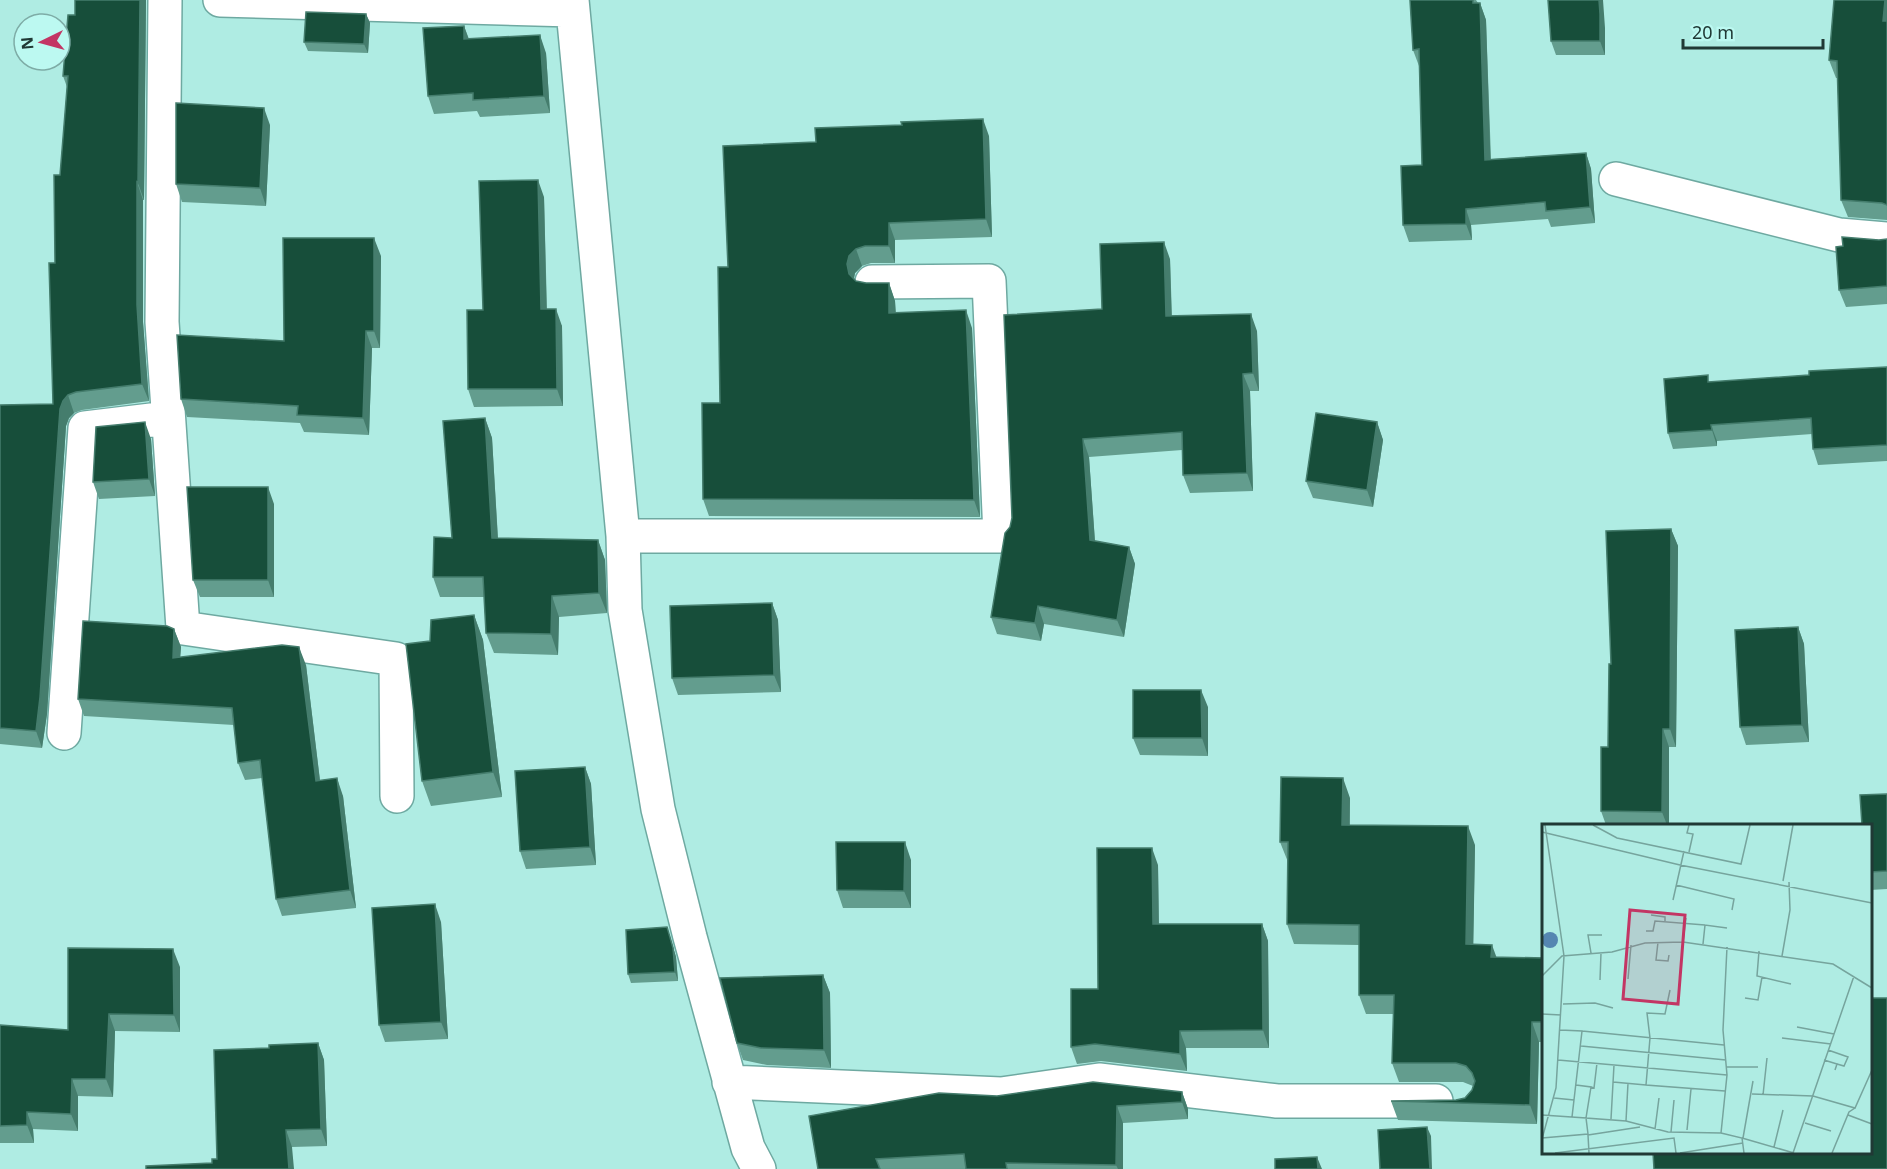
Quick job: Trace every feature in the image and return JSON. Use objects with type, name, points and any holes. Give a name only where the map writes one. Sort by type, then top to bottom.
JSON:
[{"type":"street","points":[[165,0],[162,322],[183,628],[396,659],[397,796]]},
{"type":"street","points":[[220,0],[572,5],[623,536],[625,610],[658,809],[729,1082],[748,1148],[759,1169]]},
{"type":"street","points":[[1616,179],[1839,235],[1887,239]]},
{"type":"street","points":[[623,536],[1000,536],[989,281],[872,282]]},
{"type":"street","points":[[64,733],[85,428],[168,418]]},
{"type":"street","points":[[729,1082],[1001,1094],[1099,1080],[1277,1101],[1463,1101]]},
{"type":"building","points":[[75,0],[140,0],[137,305],[142,384],[76,392],[68,395],[60,409],[36,731],[0,728],[0,405],[53,404],[49,263],[55,263],[54,175],[60,175],[68,76],[63,76],[63,72],[72,72],[72,15],[75,15]]},
{"type":"building","points":[[1410,0],[1473,0],[1473,3],[1480,3],[1485,160],[1586,153],[1590,207],[1546,211],[1545,202],[1466,209],[1466,224],[1403,225],[1401,166],[1422,165],[1419,49],[1413,50]]},
{"type":"building","points":[[1548,0],[1599,0],[1600,41],[1551,41]]},
{"type":"building","points":[[1834,0],[1885,0],[1883,21],[1887,21],[1887,205],[1841,200],[1837,61],[1829,60]]},
{"type":"building","points":[[306,12],[366,14],[364,44],[304,42]]},
{"type":"building","points":[[464,26],[464,39],[540,35],[544,96],[473,100],[473,93],[428,96],[423,28]]},
{"type":"building","points":[[176,103],[264,108],[260,188],[176,184]]},
{"type":"building","points":[[983,119],[986,219],[889,223],[889,246],[865,246],[856,249],[849,256],[847,264],[849,274],[856,281],[889,283],[889,313],[966,310],[974,500],[703,499],[702,403],[720,403],[718,267],[728,267],[723,146],[816,142],[815,128]]},
{"type":"building","points":[[538,180],[541,309],[556,309],[557,389],[468,389],[467,310],[483,310],[479,181]]},
{"type":"building","points":[[1842,237],[1887,239],[1887,286],[1839,290],[1836,247],[1843,246]]},
{"type":"building","points":[[283,238],[374,238],[374,331],[366,331],[363,418],[297,415],[298,406],[181,399],[177,335],[284,341]]},
{"type":"building","points":[[1164,242],[1166,316],[1251,314],[1253,373],[1243,374],[1247,473],[1183,475],[1182,432],[1083,439],[1090,540],[1129,547],[1117,620],[1038,606],[1035,623],[991,617],[1005,533],[1010,527],[1012,518],[1004,315],[1102,309],[1100,244]]},
{"type":"building","points":[[1887,367],[1887,445],[1813,449],[1811,418],[1711,425],[1712,430],[1668,433],[1664,379],[1708,375],[1708,382],[1809,375],[1809,371]]},
{"type":"building","points":[[1316,413],[1377,422],[1367,490],[1306,481]]},
{"type":"building","points":[[485,418],[492,538],[598,540],[599,593],[552,596],[551,634],[486,633],[483,577],[433,577],[434,537],[452,538],[443,421]]},
{"type":"building","points":[[145,422],[149,479],[93,482],[96,427]]},
{"type":"building","points":[[187,487],[268,487],[268,580],[193,580]]},
{"type":"building","points":[[1671,529],[1670,729],[1663,729],[1662,812],[1601,811],[1601,747],[1608,747],[1609,664],[1611,664],[1606,531]]},
{"type":"building","points":[[772,603],[774,675],[672,678],[670,606]]},
{"type":"building","points":[[474,615],[493,772],[422,781],[406,644],[430,641],[431,620]]},
{"type":"building","points":[[83,621],[167,626],[174,629],[173,658],[282,645],[299,647],[316,781],[337,778],[350,890],[276,899],[260,760],[238,763],[232,708],[78,699]]},
{"type":"building","points":[[1798,627],[1802,725],[1740,727],[1735,630]]},
{"type":"building","points":[[1133,690],[1201,690],[1202,738],[1133,738]]},
{"type":"building","points":[[585,767],[590,847],[520,851],[515,771]]},
{"type":"building","points":[[1281,777],[1343,778],[1342,825],[1468,826],[1466,944],[1492,945],[1491,957],[1542,958],[1542,1022],[1532,1022],[1530,1105],[1391,1101],[1465,1098],[1472,1090],[1475,1081],[1466,1066],[1456,1063],[1392,1063],[1394,995],[1359,995],[1359,925],[1287,924],[1288,842],[1280,842]]},
{"type":"building","points":[[1887,794],[1887,871],[1872,872],[1872,824],[1862,824],[1860,795]]},
{"type":"building","points":[[836,842],[905,842],[904,891],[837,890]]},
{"type":"building","points":[[1097,848],[1152,848],[1153,924],[1262,924],[1263,1030],[1180,1031],[1180,1054],[1095,1044],[1071,1047],[1071,989],[1098,989]]},
{"type":"building","points":[[435,904],[441,1022],[379,1025],[372,908]]},
{"type":"building","points":[[667,927],[673,948],[675,972],[628,974],[626,930]]},
{"type":"building","points":[[68,948],[173,949],[174,1015],[109,1014],[106,1079],[72,1079],[71,1114],[27,1112],[27,1125],[0,1126],[0,1025],[68,1030]]},
{"type":"building","points":[[823,975],[824,1050],[761,1048],[737,1043],[720,978]]},
{"type":"building","points":[[1872,998],[1887,998],[1887,1169],[1654,1169],[1653,1154],[1872,1154]]},
{"type":"building","points":[[318,1043],[321,1129],[286,1130],[289,1169],[146,1169],[146,1166],[212,1163],[212,1159],[217,1159],[214,1050]]},
{"type":"building","points":[[1093,1082],[1182,1092],[1182,1102],[1117,1106],[1116,1165],[1006,1163],[1007,1169],[966,1169],[964,1154],[876,1159],[880,1169],[818,1169],[809,1116],[939,1093],[997,1096]]},
{"type":"building","points":[[1427,1127],[1430,1169],[1380,1169],[1378,1130]]},
{"type":"building","points":[[1317,1157],[1318,1169],[1275,1169],[1275,1159]]}]
